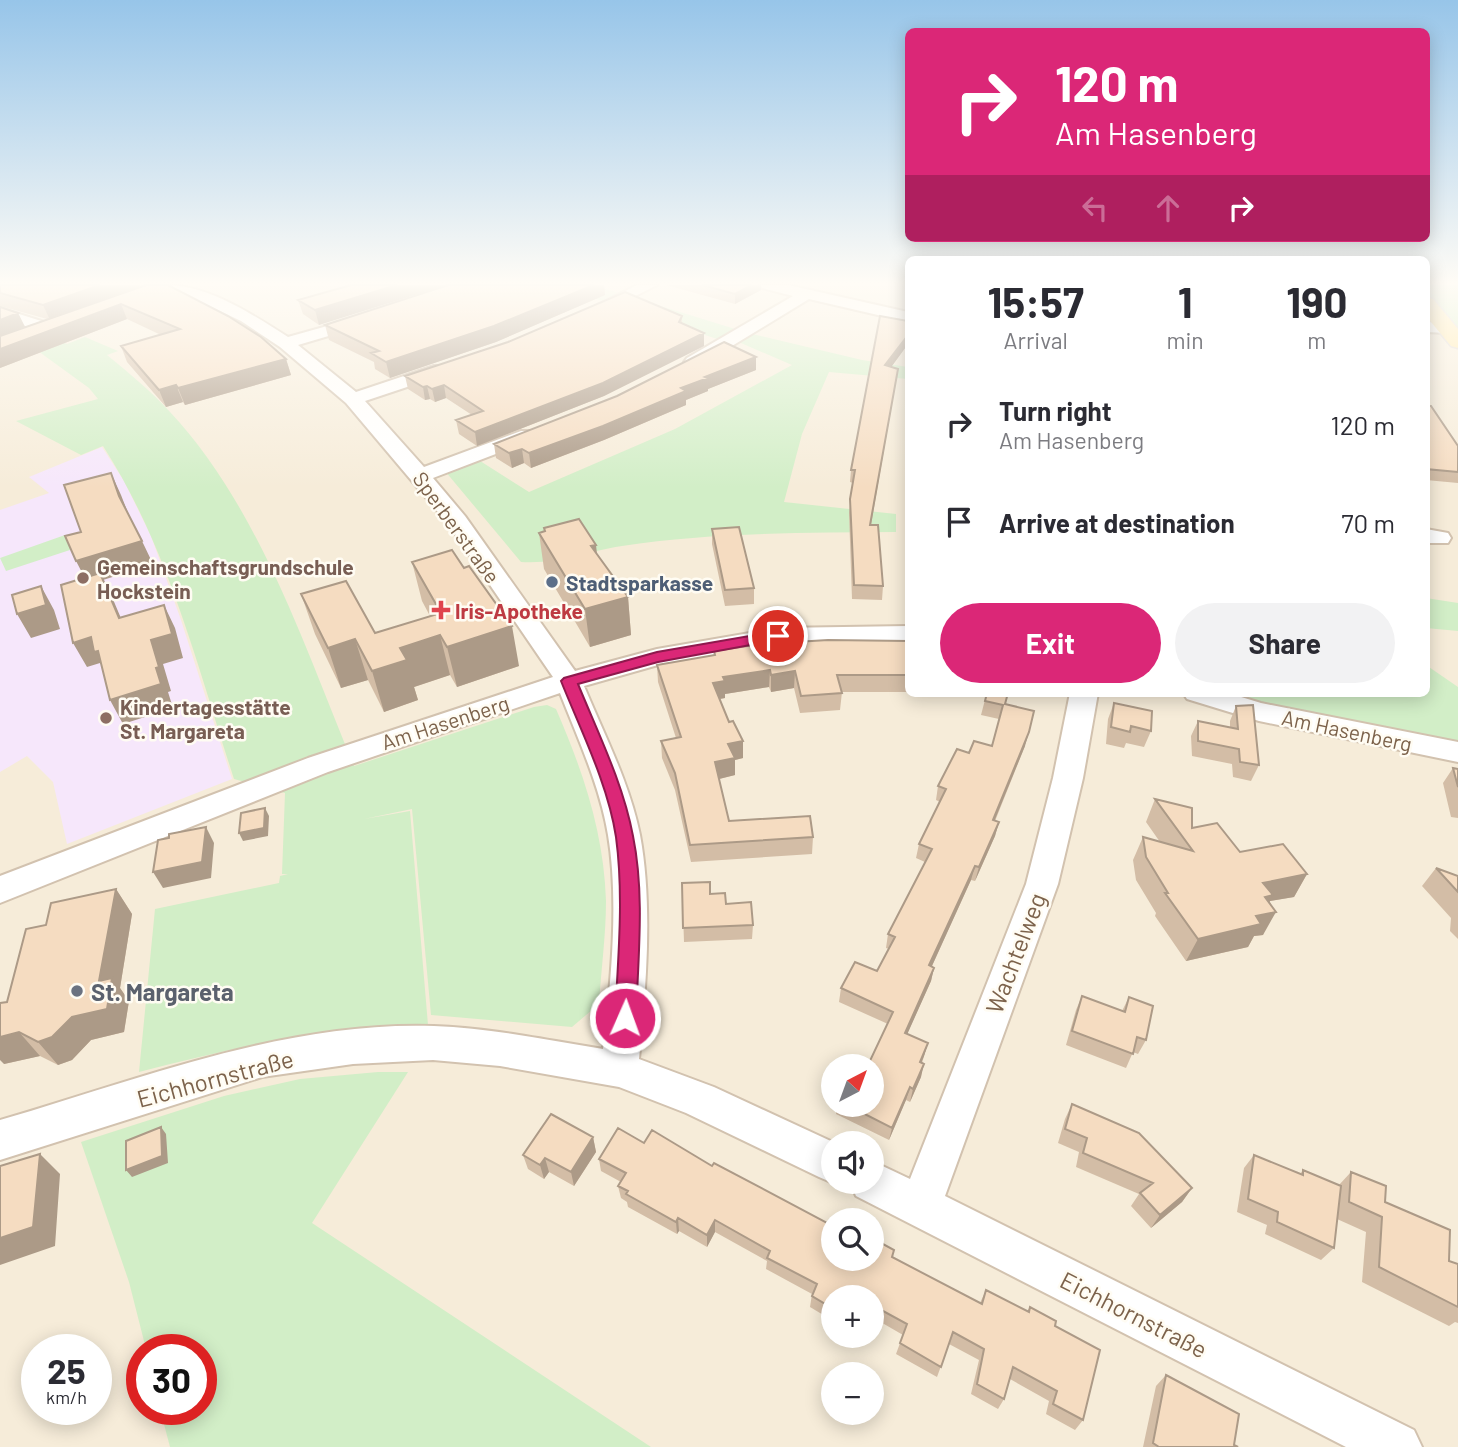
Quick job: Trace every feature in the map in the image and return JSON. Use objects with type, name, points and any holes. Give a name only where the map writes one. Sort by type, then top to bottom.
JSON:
[{"type":"street","name":"Sperberstraße","points":[[296,353],[353,399],[420,476],[457,521],[569,681],[610,785],[624,835],[631,896],[625,1018],[619,1069]]},
{"type":"street","points":[[676,371],[707,353]]},
{"type":"street","points":[[353,399],[454,365]]},
{"type":"street","points":[[420,476],[551,426]]},
{"type":"street","name":"Am Hasenberg","points":[[0,890],[318,765],[569,681],[657,657],[778,636],[905,634]]},
{"type":"street","name":"Wachtelweg","points":[[921,1205],[1042,884],[1068,778],[1083,697]]},
{"type":"street","name":"Am Hasenberg","points":[[1212,697],[1259,712],[1458,752]]},
{"type":"street","name":"Eichhornstraße","points":[[0,1140],[262,1060],[353,1047],[433,1043],[473,1046],[619,1069],[700,1100],[821,1157]]},
{"type":"street","name":"Eichhornstraße","points":[[884,1187],[1397,1447]]},
{"type":"shaded area","points":[[0,353],[905,353],[905,697],[1430,697],[1430,353],[1458,353],[1458,1447],[0,1447]]},
{"type":"shaded area","points":[[102,447],[124,481],[151,536],[232,779],[67,844],[53,782],[27,756],[0,772],[0,510],[49,493],[29,477]]},
{"type":"green space","points":[[40,353],[114,353],[107,355],[163,404],[201,450],[229,491],[277,580],[354,766],[534,707],[547,705],[556,709],[590,803],[601,851],[606,901],[599,1004],[572,1027],[431,1015],[412,809],[364,819],[410,811],[428,1025],[318,1034],[210,1054],[139,1072],[155,909],[279,883],[280,876],[288,874],[282,874],[285,793],[234,779],[163,566],[126,485],[103,446],[81,455],[16,421],[98,399],[89,388]]},
{"type":"green space","points":[[763,353],[830,353],[905,367],[905,379],[829,372],[802,434],[784,502],[896,514],[896,532],[690,538],[622,546],[549,561],[521,562],[445,471],[477,459],[529,492],[675,429],[792,365]]},
{"type":"green space","points":[[65,535],[73,549],[6,571],[0,558]]},
{"type":"green space","points":[[1430,599],[1458,603],[1458,631],[1430,628]]},
{"type":"green space","points":[[1430,668],[1458,687],[1458,742],[1251,703],[1244,697],[1430,697]]},
{"type":"green space","points":[[408,1072],[312,1223],[651,1447],[170,1447],[164,1425],[217,1425],[217,1334],[142,1334],[129,1282],[81,1142],[224,1096],[300,1079]]},
{"type":"building","points":[[127,353],[279,353],[286,359],[178,388],[176,385],[159,390]]},
{"type":"building","points":[[373,353],[414,353],[386,362]]},
{"type":"building","points":[[476,353],[665,353],[603,383],[475,432],[456,420],[483,411],[444,385],[432,389],[423,387],[405,376]]},
{"type":"building","points":[[703,353],[746,353],[756,357],[681,388],[686,391],[529,453],[522,449],[509,453],[494,444],[617,396]]},
{"type":"building","points":[[873,353],[895,353],[885,365],[898,369],[870,525],[878,525],[883,586],[854,585],[850,499],[855,470],[851,470]]},
{"type":"building","points":[[1430,406],[1458,446],[1458,472],[1430,469]]},
{"type":"building","points":[[111,473],[119,496],[142,541],[76,561],[65,536],[81,532],[64,485]]},
{"type":"building","points":[[579,519],[596,545],[591,546],[628,597],[585,609],[539,533],[545,531],[544,528]]},
{"type":"building","points":[[739,527],[754,588],[725,590],[712,529]]},
{"type":"building","points":[[452,550],[464,568],[469,566],[512,626],[447,647],[440,635],[400,648],[407,660],[372,671],[355,639],[328,648],[301,594],[346,581],[375,633],[441,613],[412,562]]},
{"type":"building","points":[[100,573],[119,618],[164,605],[172,634],[151,640],[161,684],[110,700],[98,651],[94,652],[91,637],[73,643],[61,585]]},
{"type":"building","points":[[41,586],[46,605],[17,614],[12,595]]},
{"type":"building","points":[[905,641],[905,675],[837,675],[842,693],[801,696],[795,671],[771,675],[770,670],[723,677],[725,681],[713,683],[729,722],[733,721],[743,741],[728,744],[735,758],[715,762],[729,821],[810,816],[813,837],[690,845],[675,773],[661,741],[681,737],[657,665],[715,655],[714,651],[796,642]]},
{"type":"building","points":[[986,697],[1007,697],[1005,704],[1034,711],[1029,732],[993,820],[999,822],[979,867],[975,866],[929,965],[934,968],[905,1033],[928,1043],[920,1062],[924,1064],[913,1089],[910,1087],[892,1128],[870,1117],[884,1117],[884,1054],[873,1054],[893,1012],[841,988],[855,962],[877,971],[895,937],[888,934],[932,849],[919,844],[946,789],[938,786],[957,749],[969,753],[974,741],[992,746],[1003,705],[985,701]]},
{"type":"building","points":[[1114,703],[1152,711],[1151,731],[1131,726],[1130,732],[1111,727]]},
{"type":"building","points":[[1253,705],[1259,765],[1240,762],[1239,749],[1198,741],[1198,721],[1238,729],[1236,706]]},
{"type":"building","points":[[1453,768],[1458,769],[1458,787]]},
{"type":"building","points":[[1155,799],[1192,808],[1192,828],[1217,823],[1240,852],[1283,844],[1307,874],[1263,883],[1273,895],[1265,897],[1276,912],[1256,916],[1261,924],[1198,939],[1165,893],[1168,893],[1146,857],[1143,837],[1193,851]]},
{"type":"building","points":[[265,808],[264,828],[239,833],[241,813]]},
{"type":"building","points":[[206,827],[202,862],[153,872],[158,840],[169,838],[169,834]]},
{"type":"building","points":[[1436,868],[1458,876],[1458,892]]},
{"type":"building","points":[[710,882],[710,894],[725,893],[726,904],[751,902],[753,925],[683,928],[682,883]]},
{"type":"building","points":[[116,889],[99,981],[112,978],[107,1009],[72,1017],[52,1037],[38,1042],[19,1032],[0,1037],[0,1003],[7,1002],[26,929],[46,925],[51,903]]},
{"type":"building","points":[[1082,996],[1125,1012],[1129,997],[1153,1006],[1146,1040],[1137,1037],[1133,1054],[1072,1031]]},
{"type":"building","points":[[1072,1104],[1139,1133],[1192,1188],[1160,1215],[1140,1193],[1153,1183],[1083,1153],[1087,1138],[1065,1129]]},
{"type":"building","points":[[551,1114],[593,1137],[571,1172],[545,1158],[540,1165],[523,1155]]},
{"type":"building","points":[[161,1127],[162,1156],[126,1170],[126,1141]]},
{"type":"building","points":[[618,1128],[644,1143],[652,1130],[712,1166],[714,1163],[821,1220],[821,1271],[884,1271],[884,1245],[894,1250],[892,1257],[982,1304],[986,1290],[1029,1312],[1030,1307],[1056,1321],[1055,1326],[1100,1350],[1083,1420],[1053,1404],[1057,1391],[1013,1367],[1004,1399],[977,1384],[984,1349],[953,1332],[941,1367],[900,1343],[907,1324],[884,1311],[884,1285],[821,1285],[821,1301],[812,1296],[817,1284],[767,1258],[770,1251],[715,1220],[707,1235],[678,1218],[676,1222],[626,1194],[628,1191],[618,1186],[626,1173],[599,1159]]},
{"type":"building","points":[[40,1154],[33,1227],[0,1238],[0,1166]]},
{"type":"building","points":[[1254,1155],[1303,1175],[1303,1170],[1341,1186],[1334,1248],[1277,1222],[1278,1212],[1248,1199]]},
{"type":"building","points":[[1351,1172],[1386,1186],[1385,1202],[1450,1230],[1449,1261],[1458,1264],[1458,1307],[1379,1267],[1382,1217],[1349,1202]]},
{"type":"building","points":[[1166,1375],[1239,1414],[1234,1445],[1238,1447],[1159,1447],[1153,1443]]},
{"type":"place","name":"Gemeinschaftsgrundschule Hockstein","points":[[83,578]]},
{"type":"place","name":"Stadtsparkasse","points":[[552,582]]},
{"type":"place","name":"Iris-Apotheke","points":[[441,610]]},
{"type":"place","name":"Kindertagesstätte St. Margareta","points":[[106,718]]},
{"type":"place","name":"St. Margareta","points":[[77,991]]},
{"type":"route","points":[[625,1018],[631,896],[624,835],[610,785],[569,681],[657,657],[778,636]]}]
